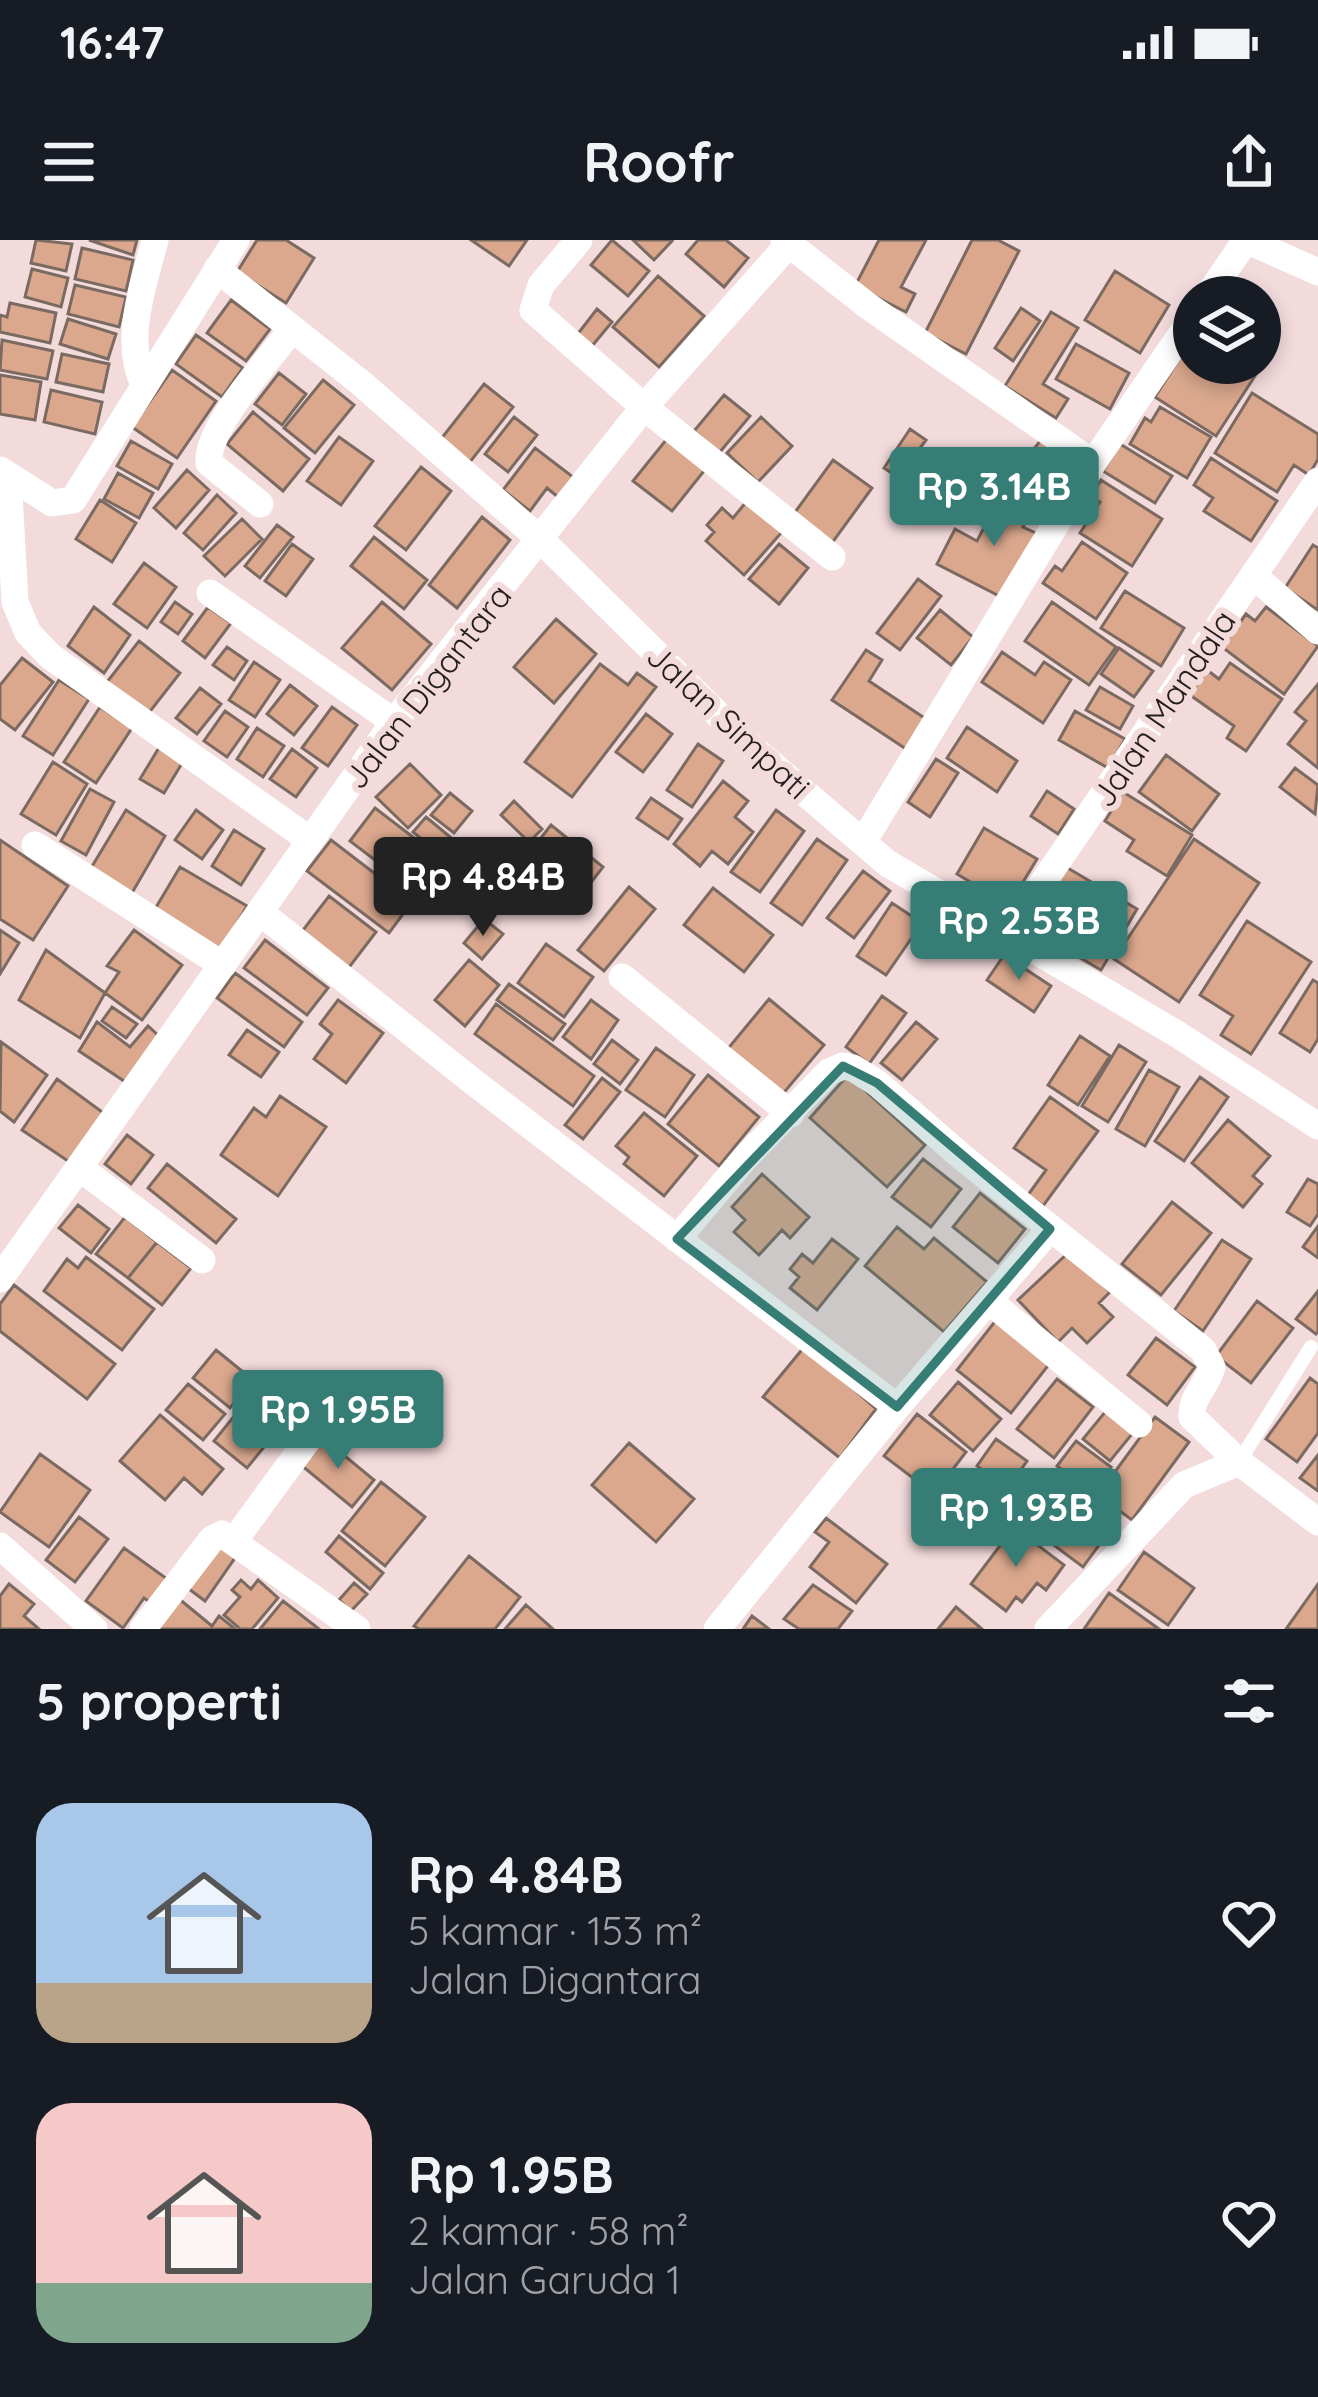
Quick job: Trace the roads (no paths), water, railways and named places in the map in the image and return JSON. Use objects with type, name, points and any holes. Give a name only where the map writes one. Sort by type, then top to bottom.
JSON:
[{"type":"street","points":[[144,385],[133,361],[138,305],[155,240]]},
{"type":"street","points":[[4,472],[52,502],[73,500],[236,240]]},
{"type":"street","points":[[579,240],[541,285],[533,310],[644,407],[832,557]]},
{"type":"street","points":[[1222,276],[1246,240],[1318,272]]},
{"type":"street","points":[[786,242],[868,307],[1093,463]]},
{"type":"street","name":"Jalan Digantara","points":[[0,1279],[394,722],[644,407],[786,242]]},
{"type":"street","name":"Jalan Simpati","points":[[217,269],[541,540],[748,743],[887,863],[1315,1117]]},
{"type":"street","points":[[260,504],[208,463],[208,452],[218,430],[292,328]]},
{"type":"street","points":[[862,842],[1093,463],[1173,347]]},
{"type":"street","points":[[4,472],[15,602],[28,633],[50,656],[310,840]]},
{"type":"street","name":"Jalan Mandala","points":[[1007,935],[1318,481]]},
{"type":"street","points":[[1254,575],[1318,631]]},
{"type":"street","points":[[210,592],[394,722]]},
{"type":"street","points":[[35,845],[223,965]]},
{"type":"street","points":[[260,912],[897,1407]]},
{"type":"street","points":[[622,976],[790,1114]]},
{"type":"street","points":[[676,1239],[746,1157],[829,1072],[842,1066],[854,1068],[1203,1350],[1212,1367],[1193,1401],[1192,1417],[1239,1462],[1318,1522]]},
{"type":"street","points":[[80,1168],[202,1260]]},
{"type":"street","points":[[718,1629],[897,1407],[1050,1228]]},
{"type":"street","points":[[989,1301],[1139,1424]]},
{"type":"street","points":[[234,1541],[315,1430]]},
{"type":"street","points":[[1048,1629],[1184,1485],[1239,1462]]},
{"type":"street","points":[[143,1629],[212,1539],[222,1534],[357,1629]]},
{"type":"street","points":[[0,1546],[94,1629]]},
{"type":"lane","points":[[1239,1462],[1311,1347]]}]
